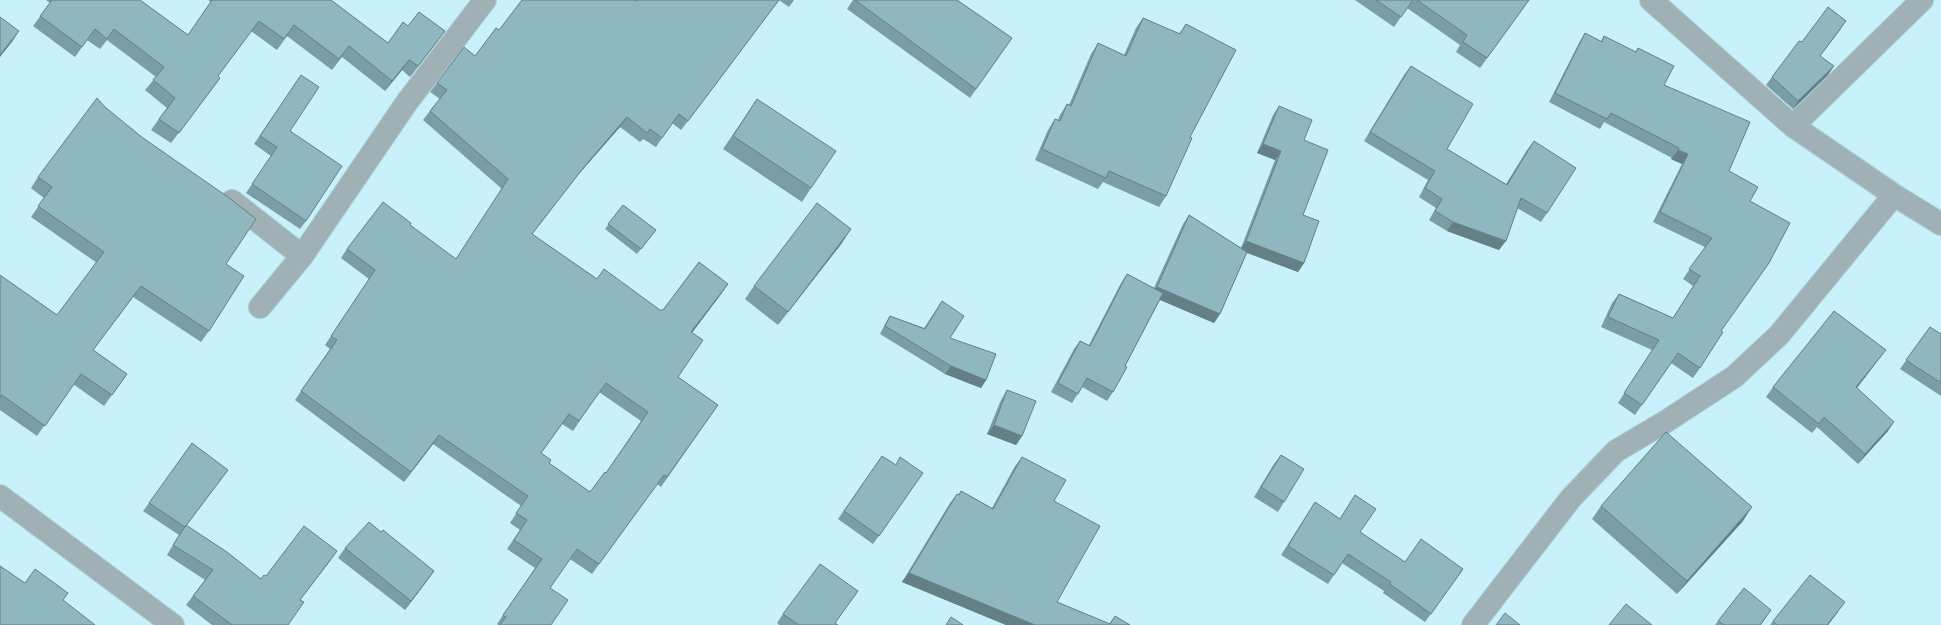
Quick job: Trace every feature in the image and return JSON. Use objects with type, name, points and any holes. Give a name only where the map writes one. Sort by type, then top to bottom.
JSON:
[{"type":"street","points":[[260,307],[302,256],[407,102],[485,0]]},
{"type":"street","points":[[1651,0],[1794,126],[1894,195],[1941,224]]},
{"type":"street","points":[[1794,126],[1922,0]]},
{"type":"street","points":[[215,189],[302,256]]},
{"type":"street","points":[[1473,625],[1571,498],[1616,451],[1666,422],[1734,377],[1779,335],[1894,195]]},
{"type":"street","points":[[0,496],[173,625]]},
{"type":"building","points":[[52,0],[140,0],[188,35],[212,0],[331,0],[388,43],[403,22],[408,26],[419,12],[445,31],[418,66],[409,60],[392,81],[349,46],[339,59],[294,25],[284,39],[259,21],[218,76],[220,78],[179,133],[159,119],[175,98],[153,80],[164,67],[114,29],[107,39],[95,29],[82,47],[40,16]]},
{"type":"building","points":[[522,0],[779,0],[688,121],[679,114],[662,138],[650,129],[647,133],[627,117],[584,167],[532,234],[597,279],[604,269],[660,310],[663,310],[699,262],[728,284],[691,332],[703,340],[678,377],[718,405],[667,477],[664,475],[599,564],[577,549],[550,588],[568,600],[551,625],[500,625],[506,617],[503,615],[542,559],[514,540],[527,520],[516,513],[528,496],[439,435],[411,472],[301,391],[337,340],[331,336],[375,270],[347,249],[383,202],[411,223],[410,225],[456,259],[508,179],[430,111],[447,90],[437,83],[464,47],[475,56],[496,28],[499,30]],"holes":[[[606,383],[648,412],[606,473],[605,472],[590,492],[549,463],[551,460],[541,453],[569,414],[579,421]]]},
{"type":"building","points":[[855,0],[957,0],[1012,38],[976,89]]},
{"type":"building","points":[[1376,0],[1413,0],[1401,17]]},
{"type":"building","points":[[1417,0],[1529,0],[1487,58],[1463,42],[1467,35]]},
{"type":"building","points":[[1828,7],[1846,21],[1820,56],[1834,66],[1798,101],[1772,77],[1799,41],[1802,42]]},
{"type":"building","points":[[0,17],[19,31],[0,55]]},
{"type":"building","points":[[1143,18],[1180,34],[1186,24],[1236,50],[1190,137],[1192,138],[1166,196],[1109,171],[1106,178],[1042,149],[1055,119],[1060,121],[1067,104],[1071,106],[1098,43],[1126,56]]},
{"type":"building","points":[[1585,33],[1602,42],[1604,36],[1636,52],[1638,48],[1674,66],[1664,85],[1750,122],[1729,171],[1758,187],[1750,201],[1790,223],[1769,263],[1721,331],[1723,332],[1700,368],[1678,353],[1642,405],[1624,393],[1659,340],[1608,317],[1619,294],[1673,318],[1700,276],[1689,269],[1712,238],[1660,212],[1688,154],[1611,113],[1607,119],[1555,93]]},
{"type":"building","points":[[1411,66],[1473,104],[1447,149],[1507,185],[1534,141],[1576,168],[1547,213],[1521,198],[1506,241],[1453,222],[1435,211],[1442,199],[1425,188],[1435,171],[1370,132]]},
{"type":"building","points":[[301,75],[319,87],[290,131],[342,166],[306,221],[252,184],[277,147],[260,136]]},
{"type":"building","points":[[97,98],[105,107],[143,138],[228,197],[256,219],[226,264],[244,276],[209,331],[141,286],[93,350],[127,374],[112,395],[81,374],[45,426],[2,395],[0,398],[0,275],[57,315],[104,252],[38,206],[52,187],[38,177]]},
{"type":"building","points":[[757,99],[836,151],[811,188],[733,136]]},
{"type":"building","points":[[1279,106],[1312,120],[1304,140],[1328,150],[1303,215],[1319,221],[1304,263],[1246,241],[1281,151],[1263,144]]},
{"type":"building","points":[[817,203],[851,229],[788,312],[754,286]]},
{"type":"building","points":[[623,205],[656,230],[641,249],[608,224]]},
{"type":"building","points":[[1189,215],[1247,252],[1220,314],[1157,287]]},
{"type":"building","points":[[1127,274],[1163,293],[1125,366],[1127,367],[1113,392],[1087,378],[1078,394],[1058,383],[1080,341],[1090,346]]},
{"type":"building","points":[[942,301],[964,316],[950,338],[996,354],[986,380],[951,366],[885,326],[890,316],[925,329]]},
{"type":"building","points":[[1834,311],[1886,350],[1856,387],[1894,422],[1865,454],[1824,417],[1819,424],[1773,387]]},
{"type":"building","points":[[1930,327],[1941,334],[1941,383],[1906,360]]},
{"type":"building","points":[[1007,390],[1036,401],[1022,436],[994,425]]},
{"type":"building","points":[[1666,432],[1752,507],[1687,581],[1601,506]]},
{"type":"building","points":[[192,443],[228,470],[185,527],[149,503]]},
{"type":"building","points":[[1281,455],[1304,469],[1284,502],[1261,487]]},
{"type":"building","points":[[882,456],[896,465],[900,457],[923,473],[879,536],[844,511]]},
{"type":"building","points":[[1022,457],[1066,480],[1054,501],[1100,526],[1057,602],[1110,624],[1115,616],[1130,625],[1035,625],[909,573],[957,494],[959,495],[961,491],[993,509]]},
{"type":"building","points":[[1355,495],[1376,509],[1360,532],[1405,562],[1421,539],[1463,569],[1431,614],[1390,584],[1391,582],[1348,554],[1334,575],[1288,546],[1315,502],[1340,519]]},
{"type":"building","points":[[369,522],[381,532],[383,530],[434,571],[411,601],[345,548]]},
{"type":"building","points":[[186,525],[227,552],[261,579],[264,575],[266,576],[304,526],[337,551],[300,600],[304,602],[288,625],[232,625],[193,596],[213,570],[173,545]]},
{"type":"building","points":[[820,564],[858,591],[835,623],[838,625],[799,625],[783,614]]},
{"type":"building","points":[[0,566],[25,583],[35,569],[68,593],[63,600],[95,625],[0,625]]},
{"type":"building","points":[[1810,575],[1845,602],[1827,625],[1777,625],[1773,621]]},
{"type":"building","points":[[1744,588],[1771,610],[1760,625],[1724,625],[1718,621]]},
{"type":"building","points":[[1626,604],[1652,625],[1609,625]]},
{"type":"building","points":[[1505,613],[1520,625],[1496,625]]},
{"type":"building","points":[[951,617],[963,625],[946,625]]}]
